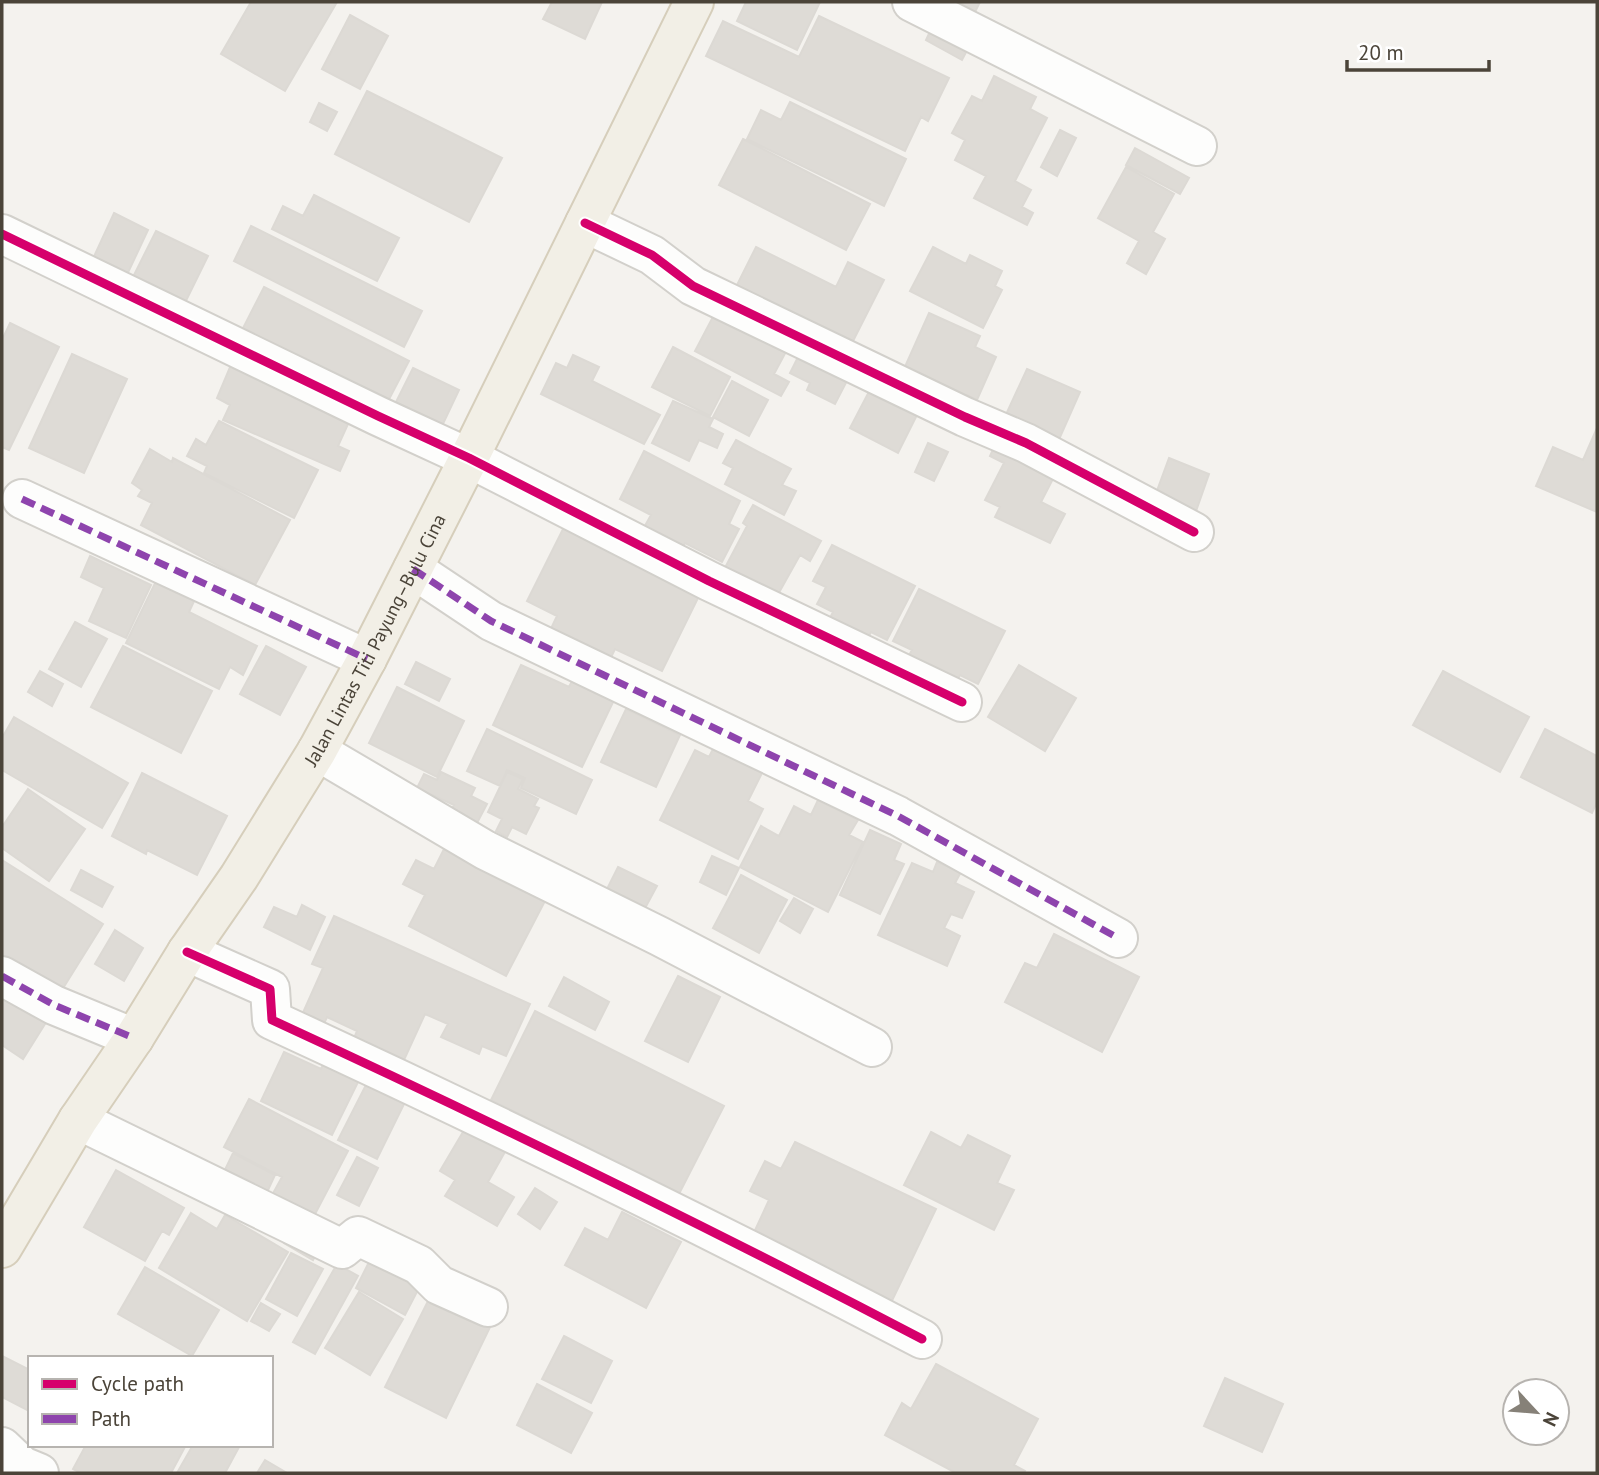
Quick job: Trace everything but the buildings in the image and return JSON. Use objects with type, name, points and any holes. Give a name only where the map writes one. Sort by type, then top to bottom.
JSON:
[{"type":"main road","name":"Jalan Lintas Titi Payung–Bulu Cina","points":[[2,1248],[78,1120],[239,877],[317,751],[469,458],[694,2]]},
{"type":"street","points":[[912,2],[1197,146]]},
{"type":"street","points":[[585,223],[652,255],[693,286],[965,418],[1026,443],[1194,532]]},
{"type":"street","points":[[2,234],[469,458],[709,581],[962,702]]},
{"type":"street","points":[[22,499],[367,659]]},
{"type":"street","points":[[413,569],[491,621],[898,816],[1118,938]]},
{"type":"street","points":[[317,751],[485,850],[659,936],[872,1047]]},
{"type":"street","points":[[187,953],[270,989],[272,1020],[563,1157],[922,1339]]},
{"type":"street","points":[[2,976],[54,1005],[134,1038]]},
{"type":"street","points":[[78,1120],[342,1249],[358,1236],[386,1248],[419,1265],[439,1285],[488,1307]]},
{"type":"street","points":[[2,1447],[22,1466],[39,1473]]},
{"type":"marked path","points":[[22,499],[367,659]]},
{"type":"marked path","points":[[413,569],[491,621],[898,816],[1118,938]]},
{"type":"marked path","points":[[2,976],[54,1005],[134,1038]]},
{"type":"cycle path","points":[[585,223],[652,255],[693,286],[965,417],[1026,443],[1194,532]]},
{"type":"cycle path","points":[[2,234],[469,458],[709,581],[962,702]]},
{"type":"cycle path","points":[[187,952],[270,989],[272,1020],[599,1175],[922,1339]]}]
